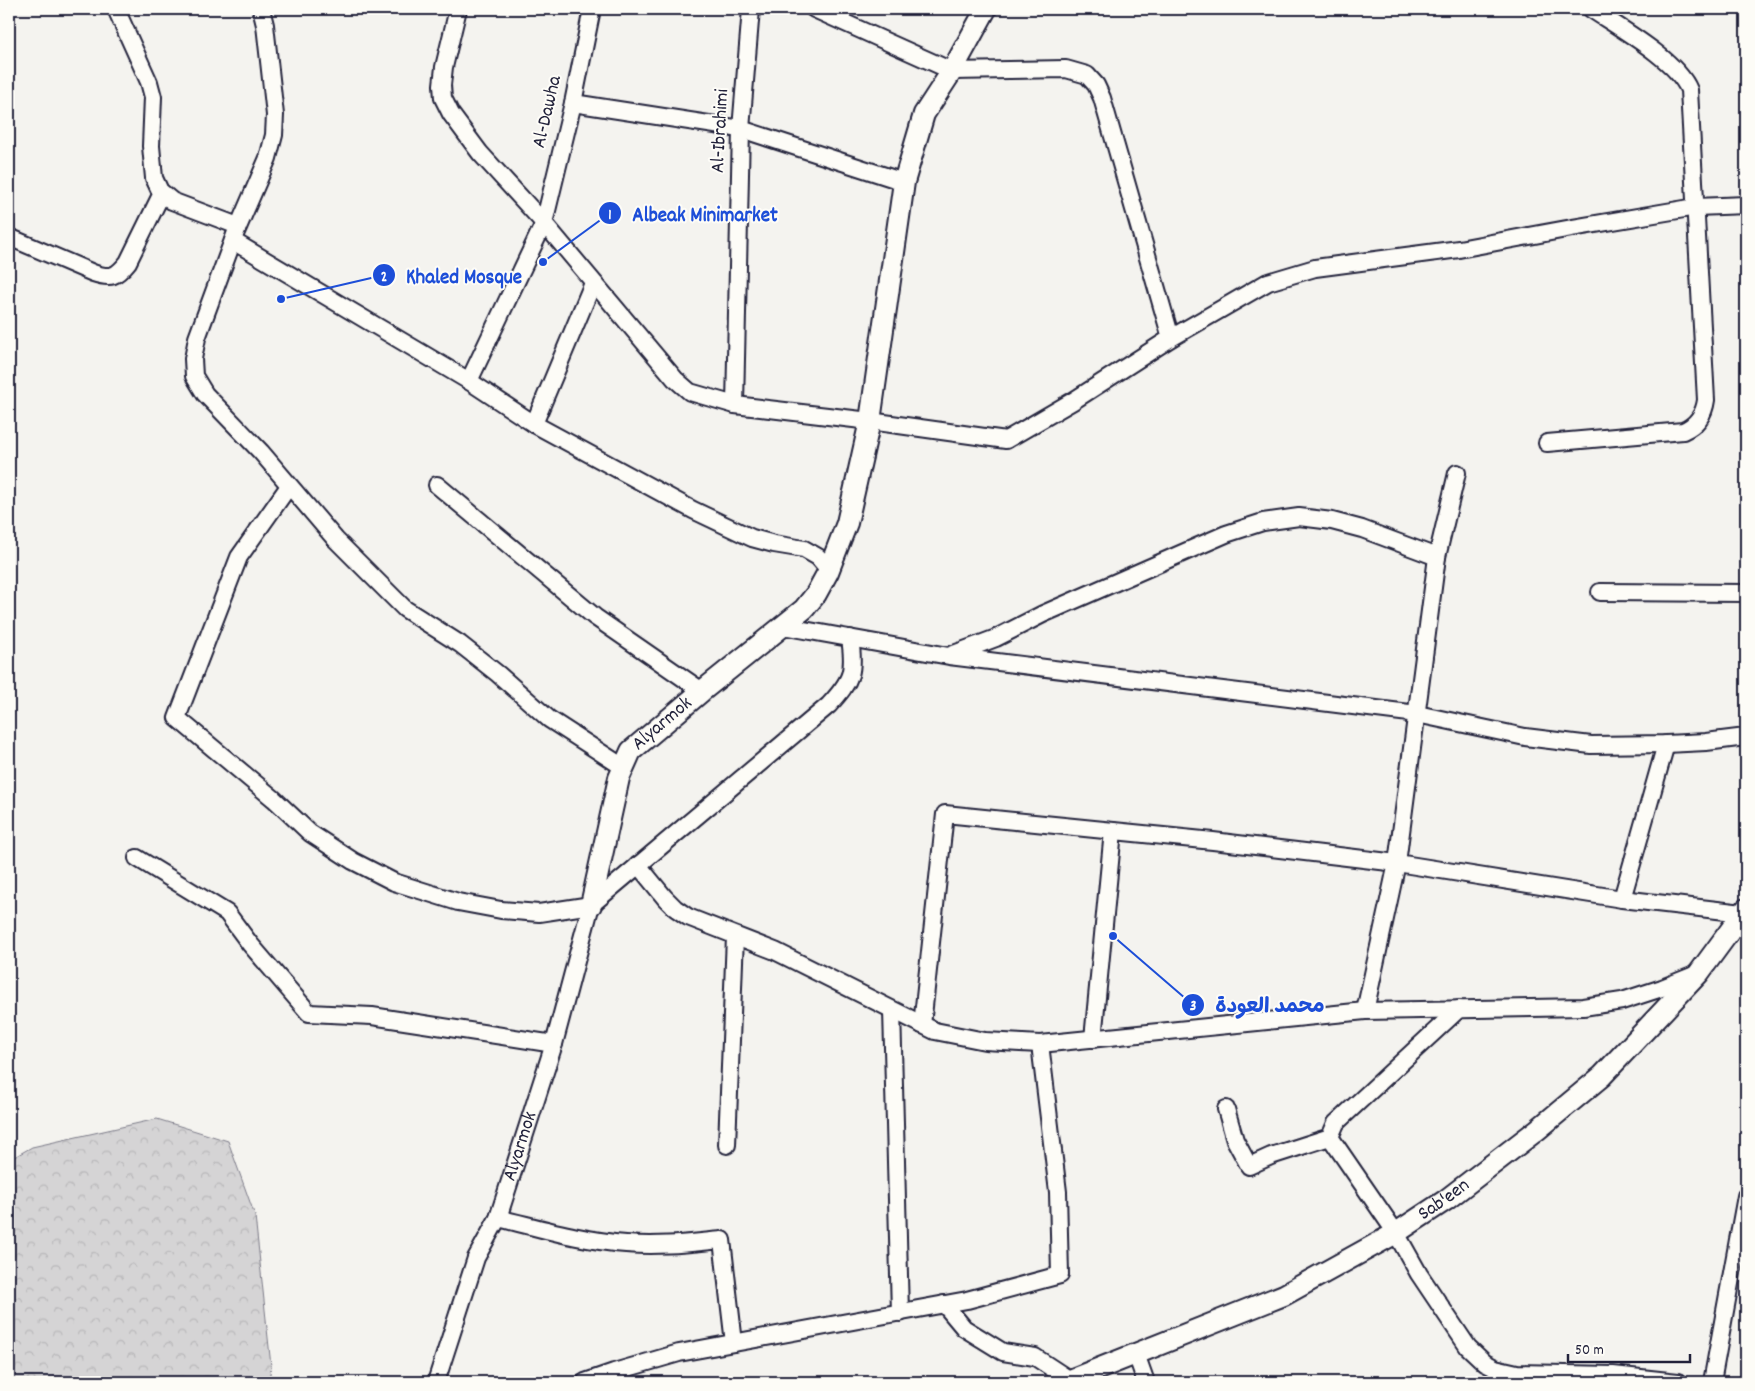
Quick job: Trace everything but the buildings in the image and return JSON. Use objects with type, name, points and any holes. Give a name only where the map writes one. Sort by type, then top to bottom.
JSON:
[{"type":"street","points":[[116,9],[153,97],[151,146],[154,178],[162,193],[172,201],[236,233],[534,424],[694,510],[752,538],[804,549],[818,557],[829,570]]},
{"type":"street","points":[[261,9],[265,25],[275,115],[274,135],[268,158],[236,233],[197,338],[193,359],[194,376],[206,394],[260,452],[336,540],[405,609],[460,644],[498,674],[549,719],[623,767]]},
{"type":"street","points":[[458,9],[444,67],[442,85],[443,98],[451,114],[480,153],[544,223],[675,379],[690,392],[735,405],[1006,440],[1073,401],[1171,338],[1268,282],[1315,268],[1459,249],[1696,207],[1746,205]]},
{"type":"street","name":"Al-Dawha","points":[[469,381],[544,223],[573,103],[592,9]]},
{"type":"street","name":"Al-Ibrahimi","points":[[735,405],[741,129],[751,9]]},
{"type":"street","points":[[814,9],[952,70],[1066,69],[1087,75],[1096,85],[1102,98],[1171,338]]},
{"type":"street","name":"Alyarmok","points":[[436,1382],[476,1258],[498,1218],[554,1044],[591,906],[623,767],[632,751],[702,691],[804,609],[816,594],[829,570],[847,523],[870,421],[904,182],[924,114],[952,70],[986,9]]},
{"type":"street","points":[[1547,443],[1677,432],[1688,428],[1701,416],[1706,400],[1690,97],[1685,81],[1667,61],[1591,9]]},
{"type":"street","points":[[573,103],[741,129],[904,182]]},
{"type":"street","points":[[9,237],[93,274],[104,277],[112,276],[121,271],[128,262],[162,193]]},
{"type":"street","points":[[534,424],[593,283]]},
{"type":"street","points":[[1365,1011],[1397,862],[1437,557],[1458,473]]},
{"type":"street","points":[[437,485],[595,617],[702,691]]},
{"type":"street","points":[[289,486],[239,556],[177,718],[274,799],[310,833],[353,861],[394,882],[458,902],[502,910],[539,913],[591,906],[846,687],[852,672],[853,659],[850,638]]},
{"type":"street","points":[[949,656],[996,638],[1043,614],[1226,534],[1263,522],[1299,517],[1332,521],[1362,529],[1437,557]]},
{"type":"street","points":[[1600,592],[1746,593]]},
{"type":"street","points":[[782,626],[949,656],[1417,714],[1525,737],[1591,744],[1666,744],[1746,737]]},
{"type":"street","points":[[1622,899],[1666,744]]},
{"type":"street","points":[[922,1025],[945,814],[1397,862],[1622,899],[1745,911]]},
{"type":"street","points":[[1093,1039],[1113,831]]},
{"type":"street","points":[[137,858],[227,913],[250,944],[309,1012],[372,1016],[554,1044]]},
{"type":"street","points":[[638,865],[665,898],[688,917],[775,951],[935,1031],[985,1041],[1040,1044],[1365,1011],[1583,1007],[1622,1001],[1699,973]]},
{"type":"street","name":"Sab'een","points":[[1067,1381],[1093,1376],[1136,1354],[1284,1295],[1396,1233],[1446,1200],[1537,1130],[1602,1076],[1699,973],[1745,911]]},
{"type":"street","points":[[727,1145],[735,936]]},
{"type":"street","points":[[1226,1110],[1235,1140],[1249,1166],[1270,1156],[1330,1136],[1336,1123],[1459,1009]]},
{"type":"street","points":[[892,1010],[900,1312]]},
{"type":"street","points":[[585,1382],[679,1353],[968,1300],[1060,1275],[1058,1192],[1040,1044]]},
{"type":"street","points":[[1330,1136],[1396,1233],[1419,1274],[1468,1348],[1485,1363],[1500,1370],[1517,1373],[1613,1376],[1678,1382]]},
{"type":"street","points":[[1712,1382],[1746,1196]]},
{"type":"street","points":[[498,1218],[572,1236],[625,1244],[666,1246],[722,1240],[734,1343]]},
{"type":"street","points":[[944,1304],[964,1328],[1004,1352],[1035,1357],[1067,1381]]},
{"type":"street","points":[[1136,1354],[1146,1382]]},
{"type":"green space","points":[[157,1119],[228,1141],[255,1216],[271,1366],[269,1382],[9,1382],[9,1160],[32,1147]]},
{"type":"place","name":"Albeak Minimarket","points":[[543,262]]},
{"type":"place","name":"Khaled Mosque","points":[[281,299]]},
{"type":"place","name":"محمد العودة","points":[[1113,936]]}]
